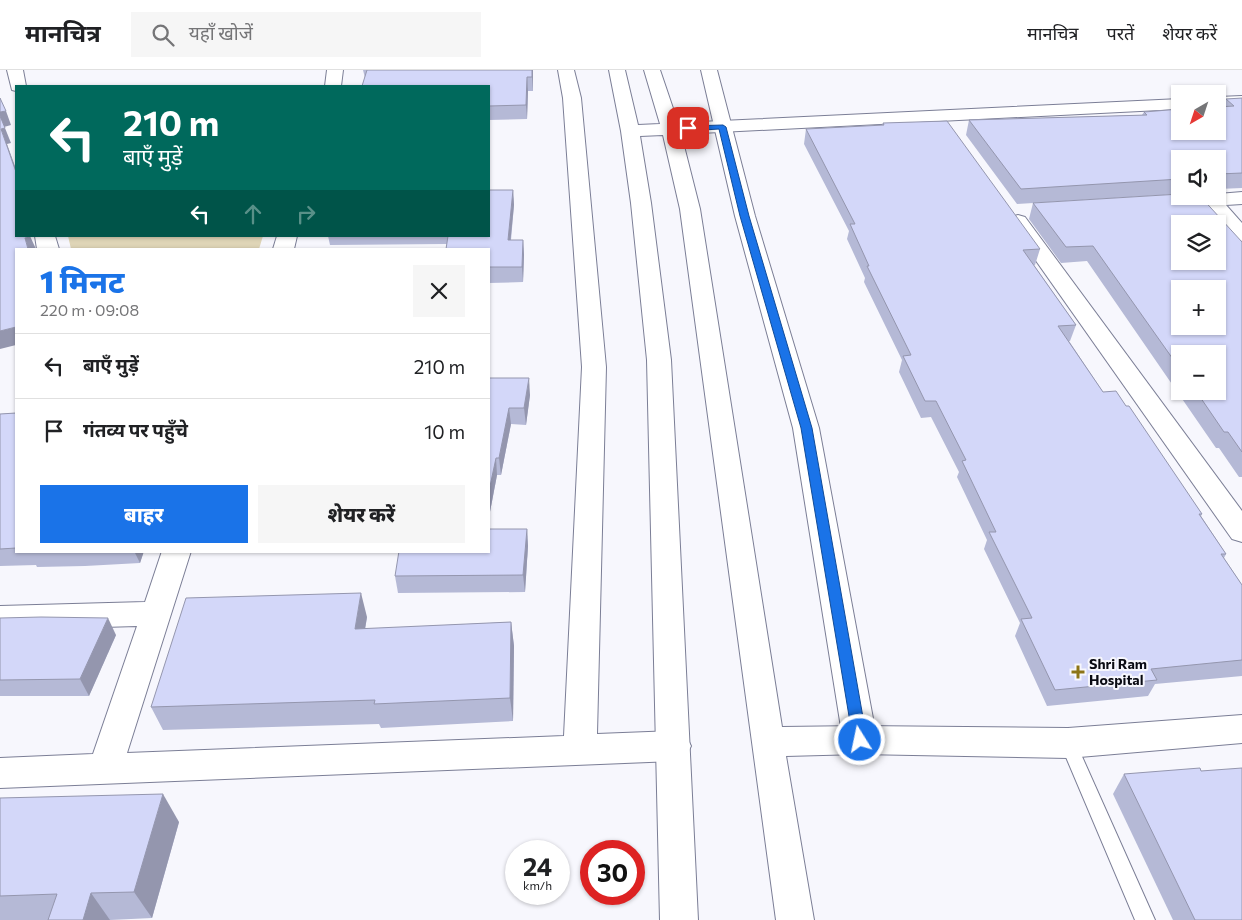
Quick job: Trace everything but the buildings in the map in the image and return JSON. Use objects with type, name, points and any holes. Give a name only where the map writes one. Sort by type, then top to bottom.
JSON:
[{"type":"street","points":[[15,70],[18,85]]},
{"type":"street","points":[[566,70],[572,98],[594,367],[580,750]]},
{"type":"street","points":[[617,70],[630,131],[641,203],[659,360],[679,920]]},
{"type":"street","points":[[652,70],[670,129],[690,209],[767,742],[795,920]]},
{"type":"street","points":[[709,70],[745,216],[806,428],[860,740]]},
{"type":"street","points":[[1226,102],[1242,101]]},
{"type":"street","points":[[630,131],[1171,104]]},
{"type":"street","points":[[941,116],[959,140]]},
{"type":"street","points":[[1226,199],[1242,198]]},
{"type":"street","points":[[1151,204],[1171,203]]},
{"type":"street","points":[[1215,205],[1242,235]]},
{"type":"street","points":[[1016,209],[1242,532]]},
{"type":"street","points":[[105,769],[176,553]]},
{"type":"street","points":[[0,618],[155,614]]},
{"type":"street","points":[[767,742],[860,740],[1068,743],[1242,729]]},
{"type":"street","points":[[0,774],[674,746]]},
{"type":"lane","points":[[1068,743],[1145,920]]},
{"type":"shaded area","points":[[68,237],[263,237],[259,248],[71,248]]},
{"type":"place","name":"Shri Ram Hospital","points":[[1078,672]]},
{"type":"route","points":[[688,128],[723,127],[745,216],[806,428],[860,740]]}]
